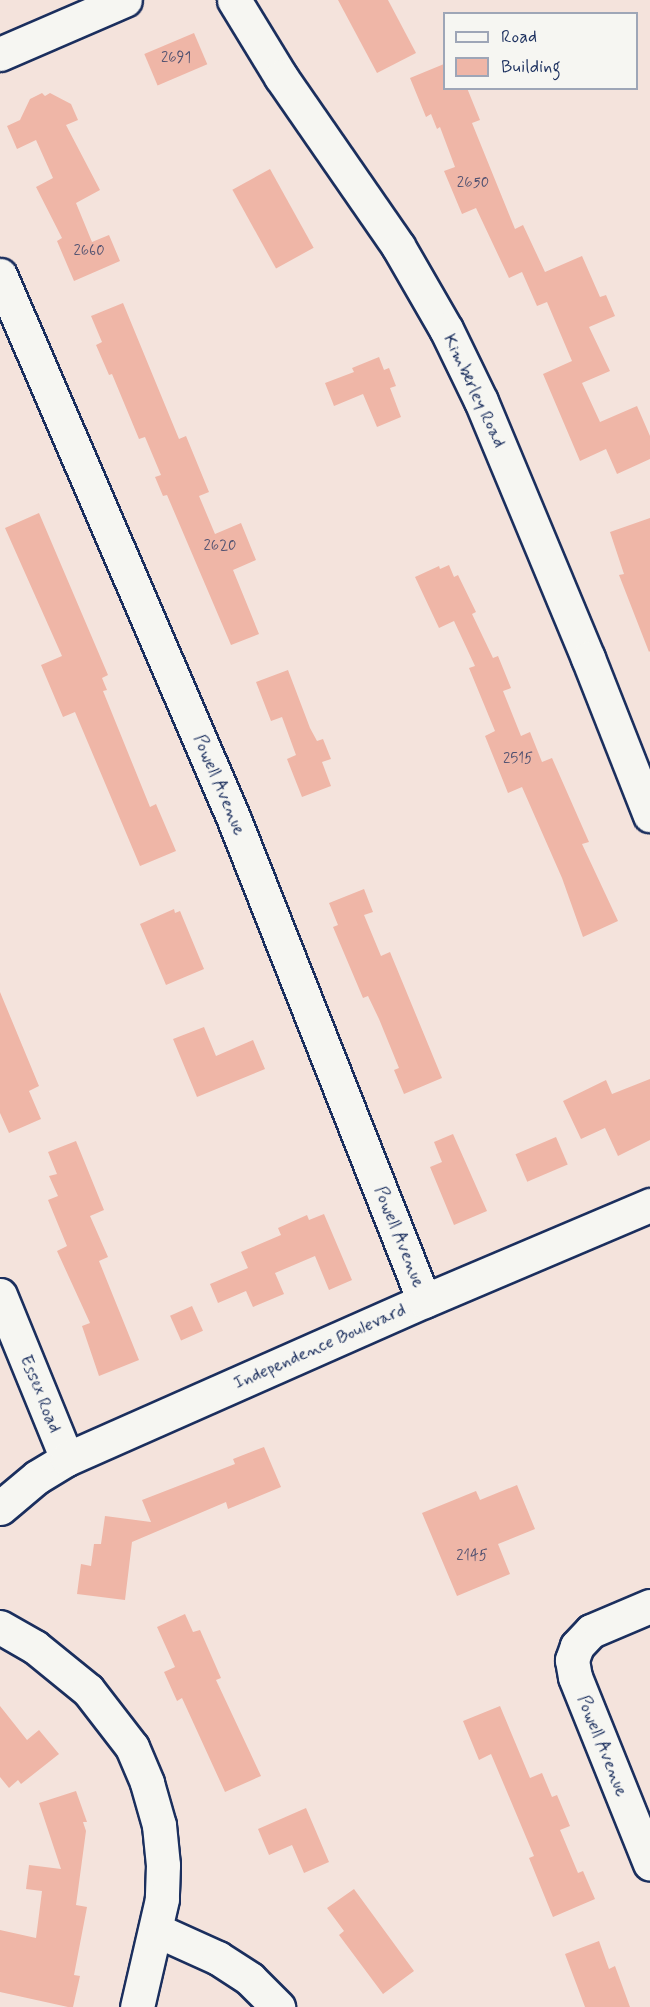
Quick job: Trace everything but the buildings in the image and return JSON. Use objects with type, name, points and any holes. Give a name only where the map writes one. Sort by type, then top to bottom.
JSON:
[{"type":"street","points":[[0,54],[125,0]]},
{"type":"street","name":"Kimberley Road","points":[[234,0],[281,77],[398,246],[446,329],[499,444],[650,815]]},
{"type":"street","name":"Powell Avenue","points":[[0,275],[233,816],[424,1301]]},
{"type":"street","name":"Independence Boulevard","points":[[0,1508],[37,1477],[67,1459],[650,1204]]},
{"type":"street","name":"Essex Road","points":[[0,1295],[67,1459]]},
{"type":"street","name":"Powell Avenue","points":[[650,1606],[591,1631],[577,1646],[572,1660],[575,1677],[650,1864]]},
{"type":"street","points":[[0,1628],[35,1647],[88,1690],[132,1747],[147,1783],[159,1825],[163,1877],[156,1930],[137,2007]]},
{"type":"street","points":[[156,1930],[218,1958],[250,1979],[278,2007]]}]
